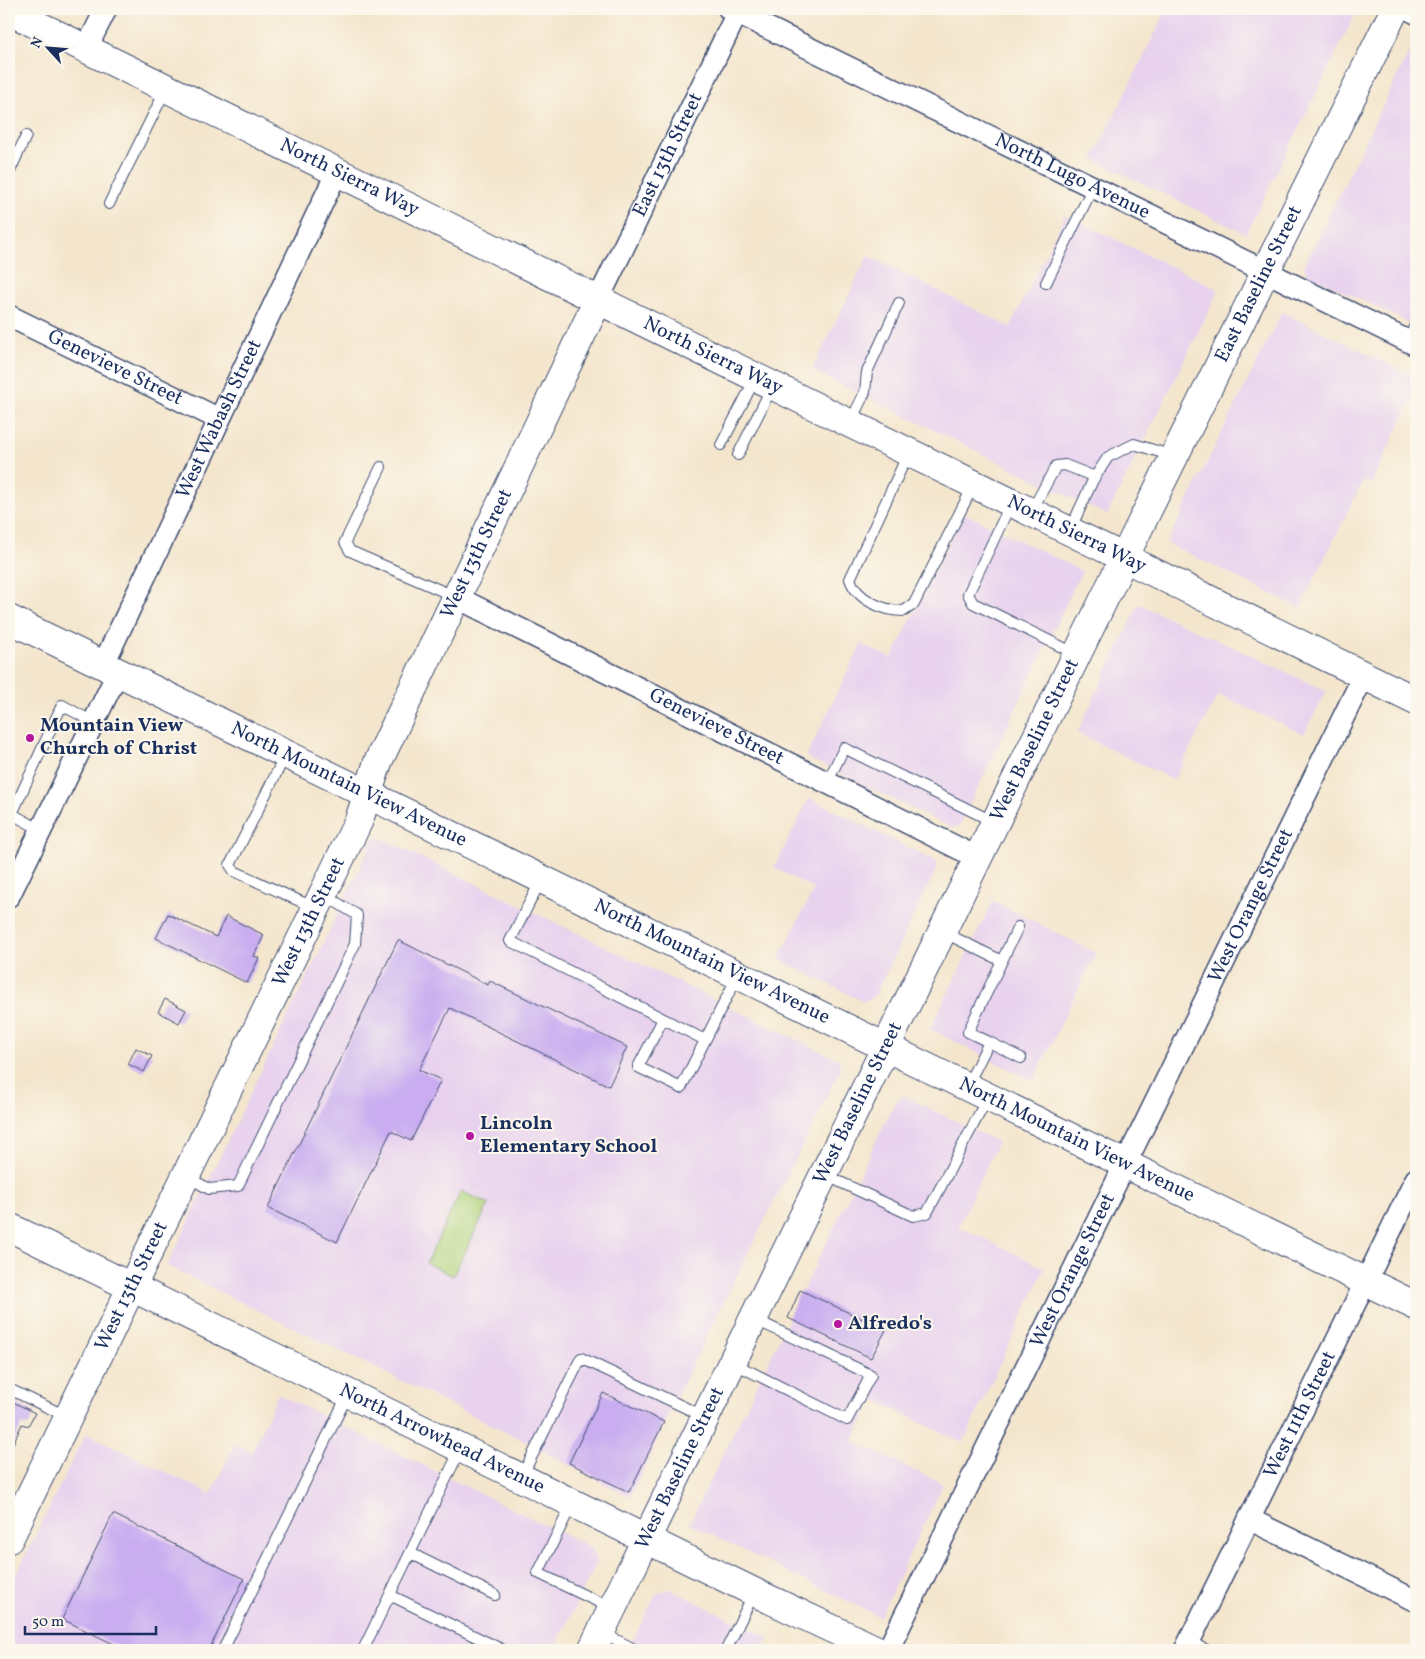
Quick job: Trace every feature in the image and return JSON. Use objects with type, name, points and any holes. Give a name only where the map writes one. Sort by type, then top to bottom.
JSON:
[{"type":"street","points":[[86,49],[106,9]]},
{"type":"street","name":"East Baseline Street","points":[[1124,558],[1395,9]]},
{"type":"street","points":[[1408,9],[1416,13]]},
{"type":"street","name":"North Lugo Avenue","points":[[735,10],[1265,272],[1414,337]]},
{"type":"street","name":"East 13th Street","points":[[598,300],[735,10]]},
{"type":"street","name":"North Sierra Way","points":[[9,11],[1416,701]]},
{"type":"street","name":"West Wabash Street","points":[[9,896],[14,872],[41,830],[93,722],[110,668],[219,419],[337,172]]},
{"type":"street","name":"West 13th Street","points":[[9,1539],[359,820],[378,762],[598,300]]},
{"type":"street","name":"Genevieve Street","points":[[9,316],[219,419]]},
{"type":"street","name":"West Baseline Street","points":[[602,1630],[1124,558]]},
{"type":"street","name":"Genevieve Street","points":[[456,597],[978,858]]},
{"type":"street","name":"North Mountain View Avenue","points":[[9,619],[1416,1306]]},
{"type":"street","name":"West Orange Street","points":[[888,1650],[1364,675]]},
{"type":"street","name":"West 11th Street","points":[[1193,1648],[1249,1519],[1416,1179]]},
{"type":"street","name":"North Arrowhead Avenue","points":[[9,1227],[460,1449],[877,1650]]},
{"type":"street","points":[[1249,1519],[1416,1601]]},
{"type":"lane","points":[[109,204],[166,88]]},
{"type":"lane","points":[[9,174],[26,136]]},
{"type":"lane","points":[[1046,282],[1093,187]]},
{"type":"lane","points":[[849,424],[865,392],[868,372],[899,303]]},
{"type":"lane","points":[[721,445],[764,382]]},
{"type":"lane","points":[[738,455],[764,382]]},
{"type":"lane","points":[[1069,532],[1095,477],[1108,457],[1134,444],[1174,456]]},
{"type":"lane","points":[[909,453],[850,579],[859,593],[886,610],[904,611],[914,604],[973,485]]},
{"type":"lane","points":[[1077,654],[973,603],[968,594],[1021,508],[1056,466],[1065,465],[1095,477]]},
{"type":"lane","points":[[381,467],[345,542],[350,551],[456,597]]},
{"type":"lane","points":[[41,830],[10,813],[62,706],[93,722]]},
{"type":"lane","points":[[827,783],[844,748],[995,822]]},
{"type":"lane","points":[[185,1176],[209,1189],[238,1186],[355,944],[357,915],[234,871],[230,865],[286,754]]},
{"type":"lane","points":[[541,879],[510,941],[705,1040]]},
{"type":"lane","points":[[1018,927],[968,1032],[1021,1058]]},
{"type":"lane","points":[[942,932],[1002,961]]},
{"type":"lane","points":[[663,1019],[638,1067],[681,1088],[738,976]]},
{"type":"lane","points":[[824,1175],[913,1216],[927,1213],[977,1092],[988,1042]]},
{"type":"lane","points":[[732,1362],[847,1420],[871,1375],[753,1319]]},
{"type":"lane","points":[[521,1478],[582,1358],[706,1418]]},
{"type":"lane","points":[[9,1389],[68,1417]]},
{"type":"lane","points":[[223,1650],[348,1393]]},
{"type":"lane","points":[[363,1650],[460,1449]]},
{"type":"lane","points":[[572,1503],[538,1573],[602,1630],[636,1650]]},
{"type":"lane","points":[[410,1553],[495,1595]]},
{"type":"lane","points":[[726,1650],[754,1592]]},
{"type":"lane","points":[[390,1595],[503,1650]]},
{"type":"shaded area","points":[[1167,9],[1347,9],[1356,13],[1246,234],[1093,159]]},
{"type":"shaded area","points":[[1415,40],[1416,326],[1307,274],[1304,266]]},
{"type":"shaded area","points":[[1065,215],[1216,288],[1218,293],[1107,515],[812,370],[868,256],[1010,327]]},
{"type":"shaded area","points":[[1282,312],[1416,378],[1416,391],[1371,484],[1363,481],[1300,608],[1167,543]]},
{"type":"shaded area","points":[[964,513],[1082,571],[959,827],[950,827],[806,757],[861,644],[892,658]]},
{"type":"shaded area","points":[[1139,604],[1327,691],[1304,734],[1218,695],[1174,780],[1077,733]]},
{"type":"shaded area","points":[[809,798],[935,861],[938,866],[875,995],[864,1002],[779,959],[814,889],[774,868]]},
{"type":"shaded area","name":"Lincoln Elementary School","points":[[379,837],[839,1060],[840,1070],[681,1387],[632,1494],[626,1495],[522,1440],[167,1266],[374,838]]},
{"type":"shaded area","points":[[993,901],[1096,953],[1033,1081],[930,1029]]},
{"type":"shaded area","points":[[904,1096],[998,1142],[958,1226],[1045,1268],[963,1443],[873,1399],[853,1441],[943,1484],[880,1617],[689,1524],[895,1102]]},
{"type":"shaded area","points":[[278,1394],[590,1547],[597,1562],[554,1650],[9,1650],[9,1589],[86,1433],[211,1494],[235,1444],[252,1452]]},
{"type":"shaded area","points":[[670,1589],[769,1638],[763,1650],[628,1650],[656,1594]]},
{"type":"green space","points":[[461,1191],[489,1204],[453,1276],[426,1263]]},
{"type":"building","points":[[168,914],[216,937],[226,916],[264,935],[254,956],[259,958],[247,983],[156,938]]},
{"type":"building","points":[[398,940],[488,985],[490,981],[627,1047],[609,1086],[450,1008],[419,1070],[441,1080],[411,1141],[391,1131],[337,1242],[268,1208]]},
{"type":"building","points":[[165,999],[186,1010],[179,1023],[158,1012]]},
{"type":"building","points":[[136,1048],[152,1056],[144,1072],[128,1064]]},
{"type":"building","name":"Alfredo's","points":[[800,1290],[886,1330],[871,1358],[788,1318]]},
{"type":"building","points":[[603,1393],[664,1422],[629,1492],[569,1463]]},
{"type":"building","points":[[9,1400],[35,1413],[28,1426],[22,1424],[9,1453]]},
{"type":"building","points":[[113,1514],[244,1579],[209,1650],[126,1650],[62,1619]]},
{"type":"place","name":"Mountain View Church of Christ","points":[[30,738]]},
{"type":"place","name":"Lincoln Elementary School","points":[[470,1136]]},
{"type":"place","name":"Alfredo's","points":[[838,1324]]}]
